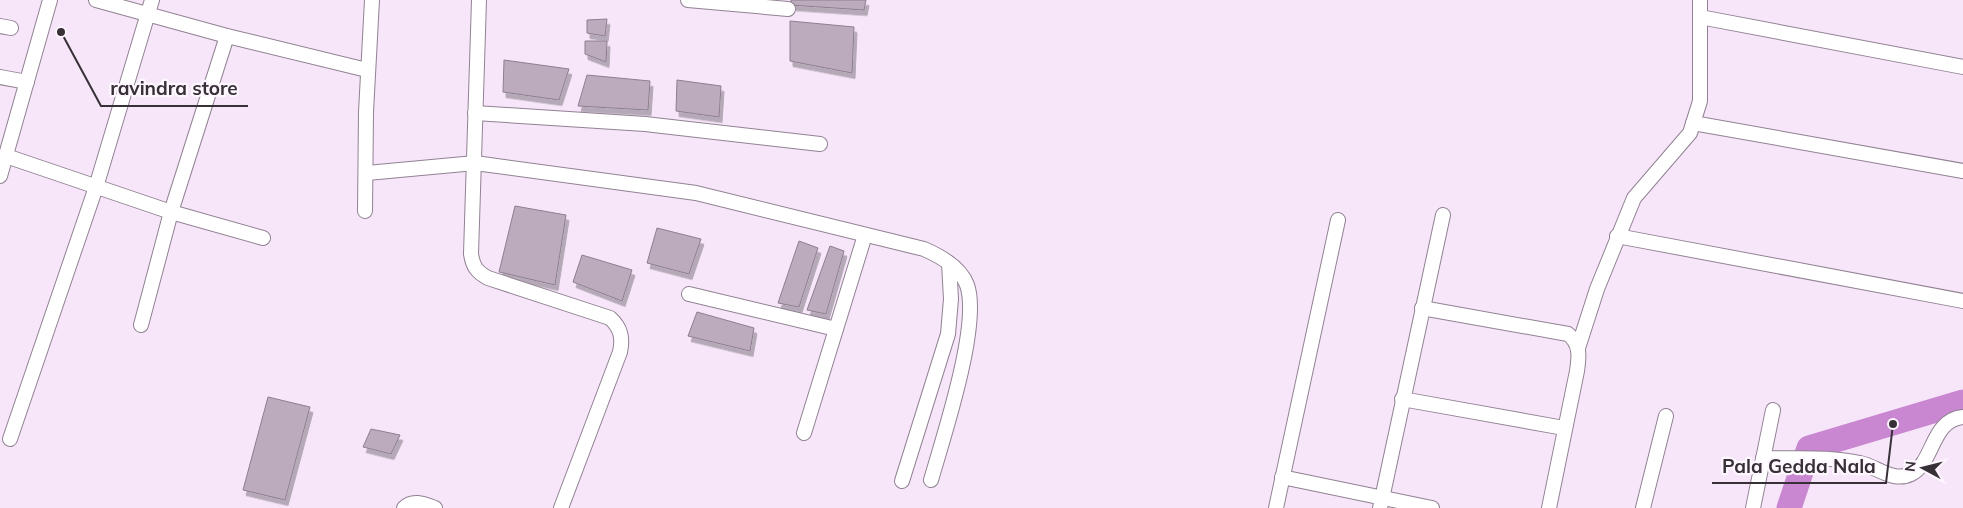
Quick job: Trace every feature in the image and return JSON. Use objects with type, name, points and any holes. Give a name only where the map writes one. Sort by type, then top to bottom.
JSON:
[{"type":"street","points":[[0,176],[50,0]]},
{"type":"street","points":[[96,0],[227,36],[367,70]]},
{"type":"street","points":[[10,439],[96,187],[152,0]]},
{"type":"street","points":[[365,212],[367,70],[372,0]]},
{"type":"street","points":[[479,0],[471,254],[473,265],[479,273],[488,278],[610,318],[617,325],[621,333],[620,352],[561,508]]},
{"type":"street","points":[[688,0],[788,9]]},
{"type":"street","points":[[1548,508],[1577,371],[1578,348],[1618,236],[1634,198],[1690,133],[1700,101],[1700,0]]},
{"type":"street","points":[[1700,17],[1963,67]]},
{"type":"street","points":[[141,325],[171,212],[227,36]]},
{"type":"street","points":[[0,77],[27,82]]},
{"type":"street","points":[[475,113],[646,124],[820,144]]},
{"type":"street","points":[[1693,123],[1963,171]]},
{"type":"street","points":[[6,156],[171,212],[263,238]]},
{"type":"street","points":[[366,173],[475,163],[696,193],[924,249],[949,264],[961,274],[967,286],[970,301],[964,360],[931,480]]},
{"type":"street","points":[[1381,504],[1402,398],[1443,215]]},
{"type":"street","points":[[1276,508],[1338,220]]},
{"type":"street","points":[[804,433],[865,235]]},
{"type":"street","points":[[1618,236],[1963,301]]},
{"type":"street","points":[[902,481],[948,334],[951,299],[949,264]]},
{"type":"street","points":[[689,294],[836,329]]},
{"type":"street","points":[[1422,308],[1568,334],[1574,339],[1578,348]]},
{"type":"street","points":[[1402,398],[1564,428]]},
{"type":"street","points":[[1752,508],[1773,410]]},
{"type":"street","points":[[1643,508],[1666,416]]},
{"type":"street","points":[[1763,458],[1859,462],[1894,476],[1910,475],[1918,469],[1944,426],[1951,420],[1963,417]]},
{"type":"street","points":[[1282,477],[1381,504],[1432,508]]},
{"type":"street","points":[[404,508],[412,503],[418,503],[435,508]]},
{"type":"building","points":[[791,0],[866,0],[864,10],[791,5]]},
{"type":"building","points":[[607,19],[605,36],[587,33],[587,20]]},
{"type":"building","points":[[790,21],[854,27],[852,73],[790,61]]},
{"type":"building","points":[[585,41],[607,41],[606,62],[585,54]]},
{"type":"building","points":[[504,60],[569,69],[559,100],[503,92]]},
{"type":"building","points":[[587,75],[650,81],[648,110],[578,106]]},
{"type":"building","points":[[677,80],[721,86],[719,117],[676,111]]},
{"type":"building","points":[[515,206],[566,215],[555,285],[499,272]]},
{"type":"building","points":[[657,228],[701,239],[689,274],[647,263]]},
{"type":"building","points":[[799,241],[818,248],[799,307],[778,303]]},
{"type":"building","points":[[830,246],[844,251],[826,314],[807,310]]},
{"type":"building","points":[[582,255],[632,270],[622,301],[573,282]]},
{"type":"building","points":[[697,312],[754,328],[750,351],[688,336]]},
{"type":"building","points":[[268,397],[310,407],[285,500],[243,490]]},
{"type":"building","points":[[371,429],[400,435],[391,454],[363,447]]},
{"type":"waterway","points":[[1789,508],[1809,448],[1963,402]]},
{"type":"place","name":"ravindra store","points":[[61,32]]},
{"type":"place","name":"Pala Gedda Nala","points":[[1893,424]]}]
